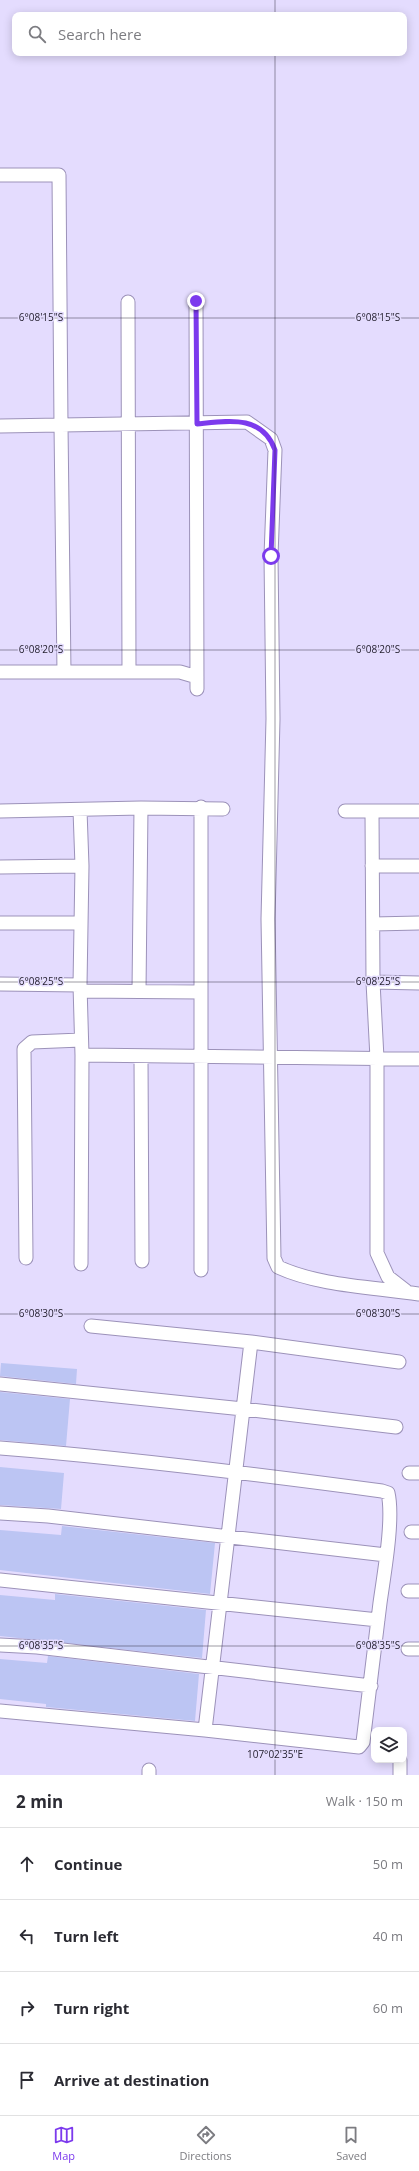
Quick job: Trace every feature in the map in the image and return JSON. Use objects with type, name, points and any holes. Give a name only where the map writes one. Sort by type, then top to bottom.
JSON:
[{"type":"street","points":[[0,175],[59,175],[64,672]]},
{"type":"street","points":[[0,672],[180,672],[197,683],[196,301]]},
{"type":"street","points":[[128,302],[129,672]]},
{"type":"street","points":[[0,426],[197,424],[228,421],[247,422],[271,439],[275,450],[271,556],[273,719],[268,919],[274,1258],[278,1267],[289,1272],[349,1285],[413,1293]]},
{"type":"street","points":[[201,807],[201,1270]]},
{"type":"street","points":[[0,811],[201,807],[223,809]]},
{"type":"street","points":[[139,991],[140,808]]},
{"type":"street","points":[[80,810],[82,866],[80,988],[82,1055],[81,1264]]},
{"type":"street","points":[[345,811],[419,811]]},
{"type":"street","points":[[372,811],[373,982],[377,1058],[377,1253],[388,1277],[413,1293]]},
{"type":"street","points":[[0,867],[82,866]]},
{"type":"street","points":[[372,866],[419,866]]},
{"type":"street","points":[[0,923],[81,923]]},
{"type":"street","points":[[373,924],[419,923]]},
{"type":"street","points":[[373,982],[419,983]]},
{"type":"street","points":[[0,984],[139,991],[200,992]]},
{"type":"street","points":[[26,1258],[24,1049],[32,1042],[81,1040]]},
{"type":"street","points":[[82,1055],[200,1058],[270,1057],[419,1059]]},
{"type":"street","points":[[141,1056],[142,1261]]},
{"type":"street","points":[[91,1326],[251,1342],[399,1362]]},
{"type":"street","points":[[205,1730],[251,1342]]},
{"type":"street","points":[[0,1384],[243,1409],[396,1427]]},
{"type":"street","points":[[0,1448],[65,1453],[236,1472],[388,1493],[390,1502],[386,1555],[371,1686],[363,1742],[359,1747],[205,1730],[0,1711]]},
{"type":"street","points":[[0,1513],[48,1516],[228,1538],[386,1555]]},
{"type":"street","points":[[0,1580],[51,1584],[220,1604],[378,1620]]},
{"type":"street","points":[[0,1645],[37,1647],[371,1686]]},
{"type":"street","points":[[400,1763],[400,1775]]},
{"type":"building","points":[[1,1363],[77,1369],[76,1384],[0,1376]]},
{"type":"building","points":[[0,1392],[70,1399],[66,1446],[0,1440]]},
{"type":"building","points":[[0,1467],[64,1473],[61,1509],[0,1505]]},
{"type":"building","points":[[62,1526],[215,1543],[210,1594],[0,1570],[0,1530],[61,1535]]},
{"type":"building","points":[[55,1594],[206,1610],[202,1658],[0,1636],[0,1595],[55,1600]]},
{"type":"building","points":[[48,1656],[199,1674],[195,1721],[46,1707],[46,1704],[0,1699],[0,1659],[47,1663]]},
{"type":"route","points":[[196,301],[197,424],[228,421],[247,422],[265,433],[271,439],[275,450],[271,556]]}]
